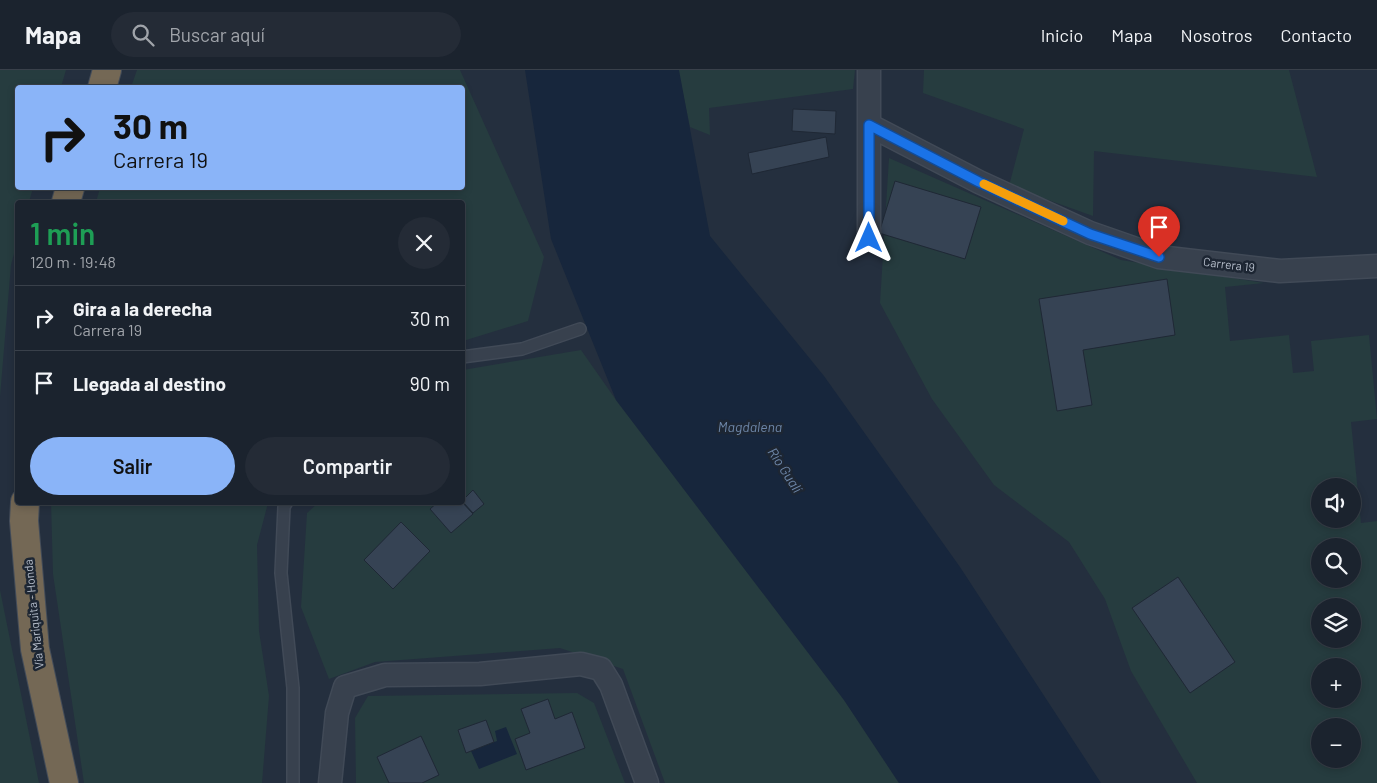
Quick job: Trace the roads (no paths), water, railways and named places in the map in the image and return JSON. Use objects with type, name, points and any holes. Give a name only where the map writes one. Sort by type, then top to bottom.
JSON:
[{"type":"highway","points":[[103,85],[107,70]]},
{"type":"highway","name":"Vía Mariquita - Honda","points":[[24,505],[35,649],[64,783]]},
{"type":"street","points":[[869,70],[869,238]]},
{"type":"street","name":"Carrera 19","points":[[869,125],[979,182],[1090,234],[1159,257],[1280,271],[1377,266]]},
{"type":"street","points":[[330,783],[337,713],[346,687],[385,675],[480,674],[581,664],[601,669],[611,686],[647,783]]},
{"type":"lane","points":[[465,357],[522,348],[580,328]]},
{"type":"lane","points":[[286,505],[281,573],[293,688],[293,783]]},
{"type":"water","name":"Magdalena","points":[[525,70],[679,70],[710,236],[824,376],[960,567],[1101,783],[899,783],[844,700],[616,400],[551,239]]},
{"type":"water","points":[[506,727],[517,754],[479,769],[471,751],[497,741],[495,731]]},
{"type":"water label","name":"Río Gualí","points":[[785,470]]}]
